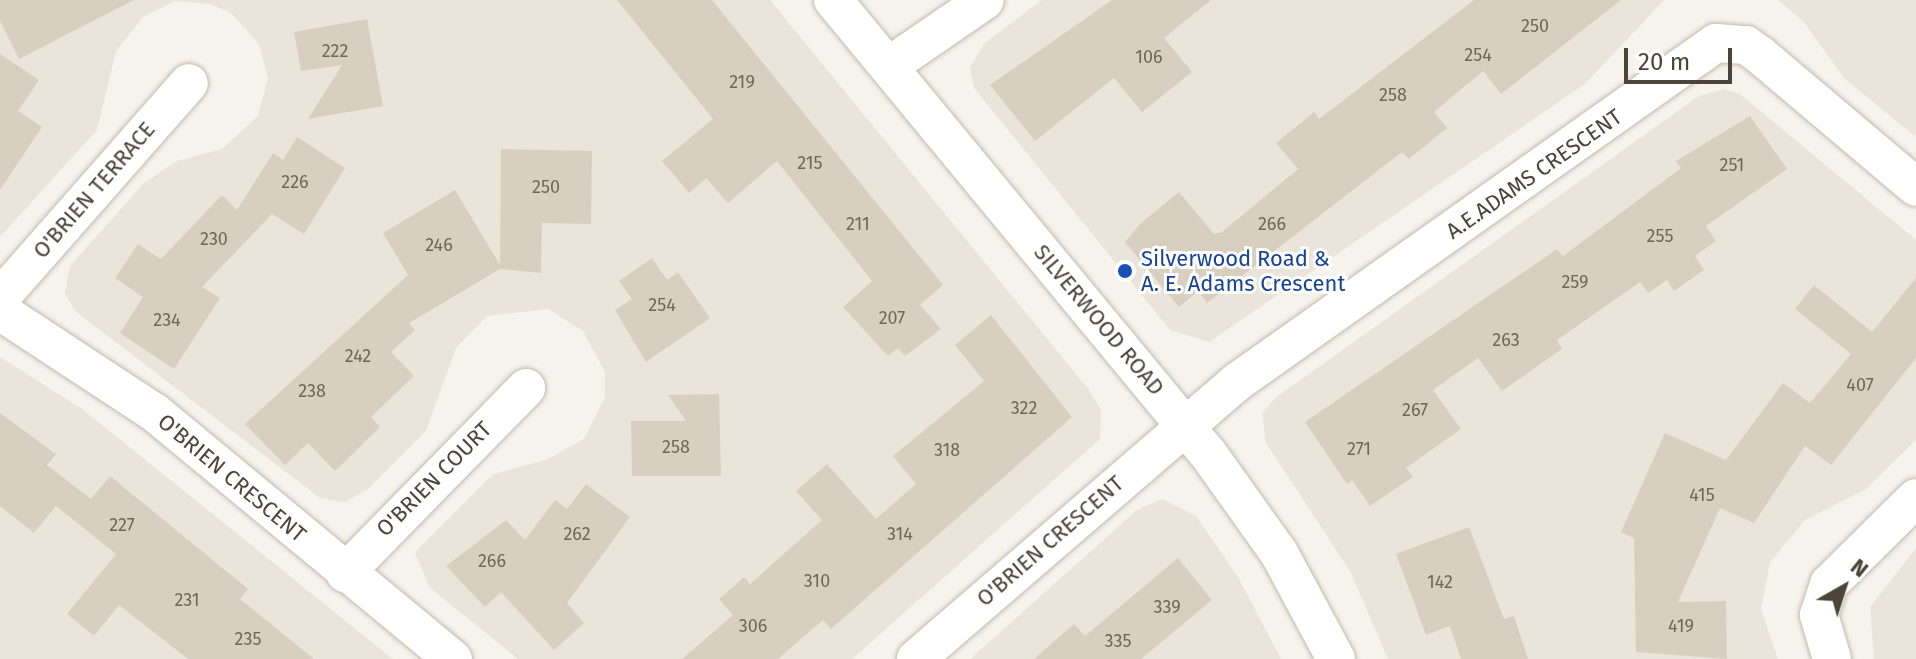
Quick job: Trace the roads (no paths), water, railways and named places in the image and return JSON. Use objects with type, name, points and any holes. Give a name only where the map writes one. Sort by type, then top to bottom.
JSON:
[{"type":"street","name":"SILVERWOOD ROAD","points":[[833,0],[1184,424],[1279,553],[1336,659]]},
{"type":"street","points":[[889,66],[985,0]]},
{"type":"street","name":"A.E.ADAMS CRESCENT","points":[[1184,424],[1716,43],[1746,45],[1760,55],[1916,187]]},
{"type":"street","name":"O'BRIEN TERRACE","points":[[0,298],[189,83]]},
{"type":"street","name":"O'BRIEN CRESCENT","points":[[0,311],[154,412],[345,573],[453,659]]},
{"type":"street","name":"O'BRIEN COURT","points":[[345,573],[526,388]]},
{"type":"street","name":"O'BRIEN CRESCENT","points":[[916,659],[1184,424]]},
{"type":"street","points":[[1832,659],[1819,615],[1829,584],[1916,498]]},
{"type":"place","name":"Silverwood Road & A. E. Adams Crescent","points":[[1125,271]]}]
